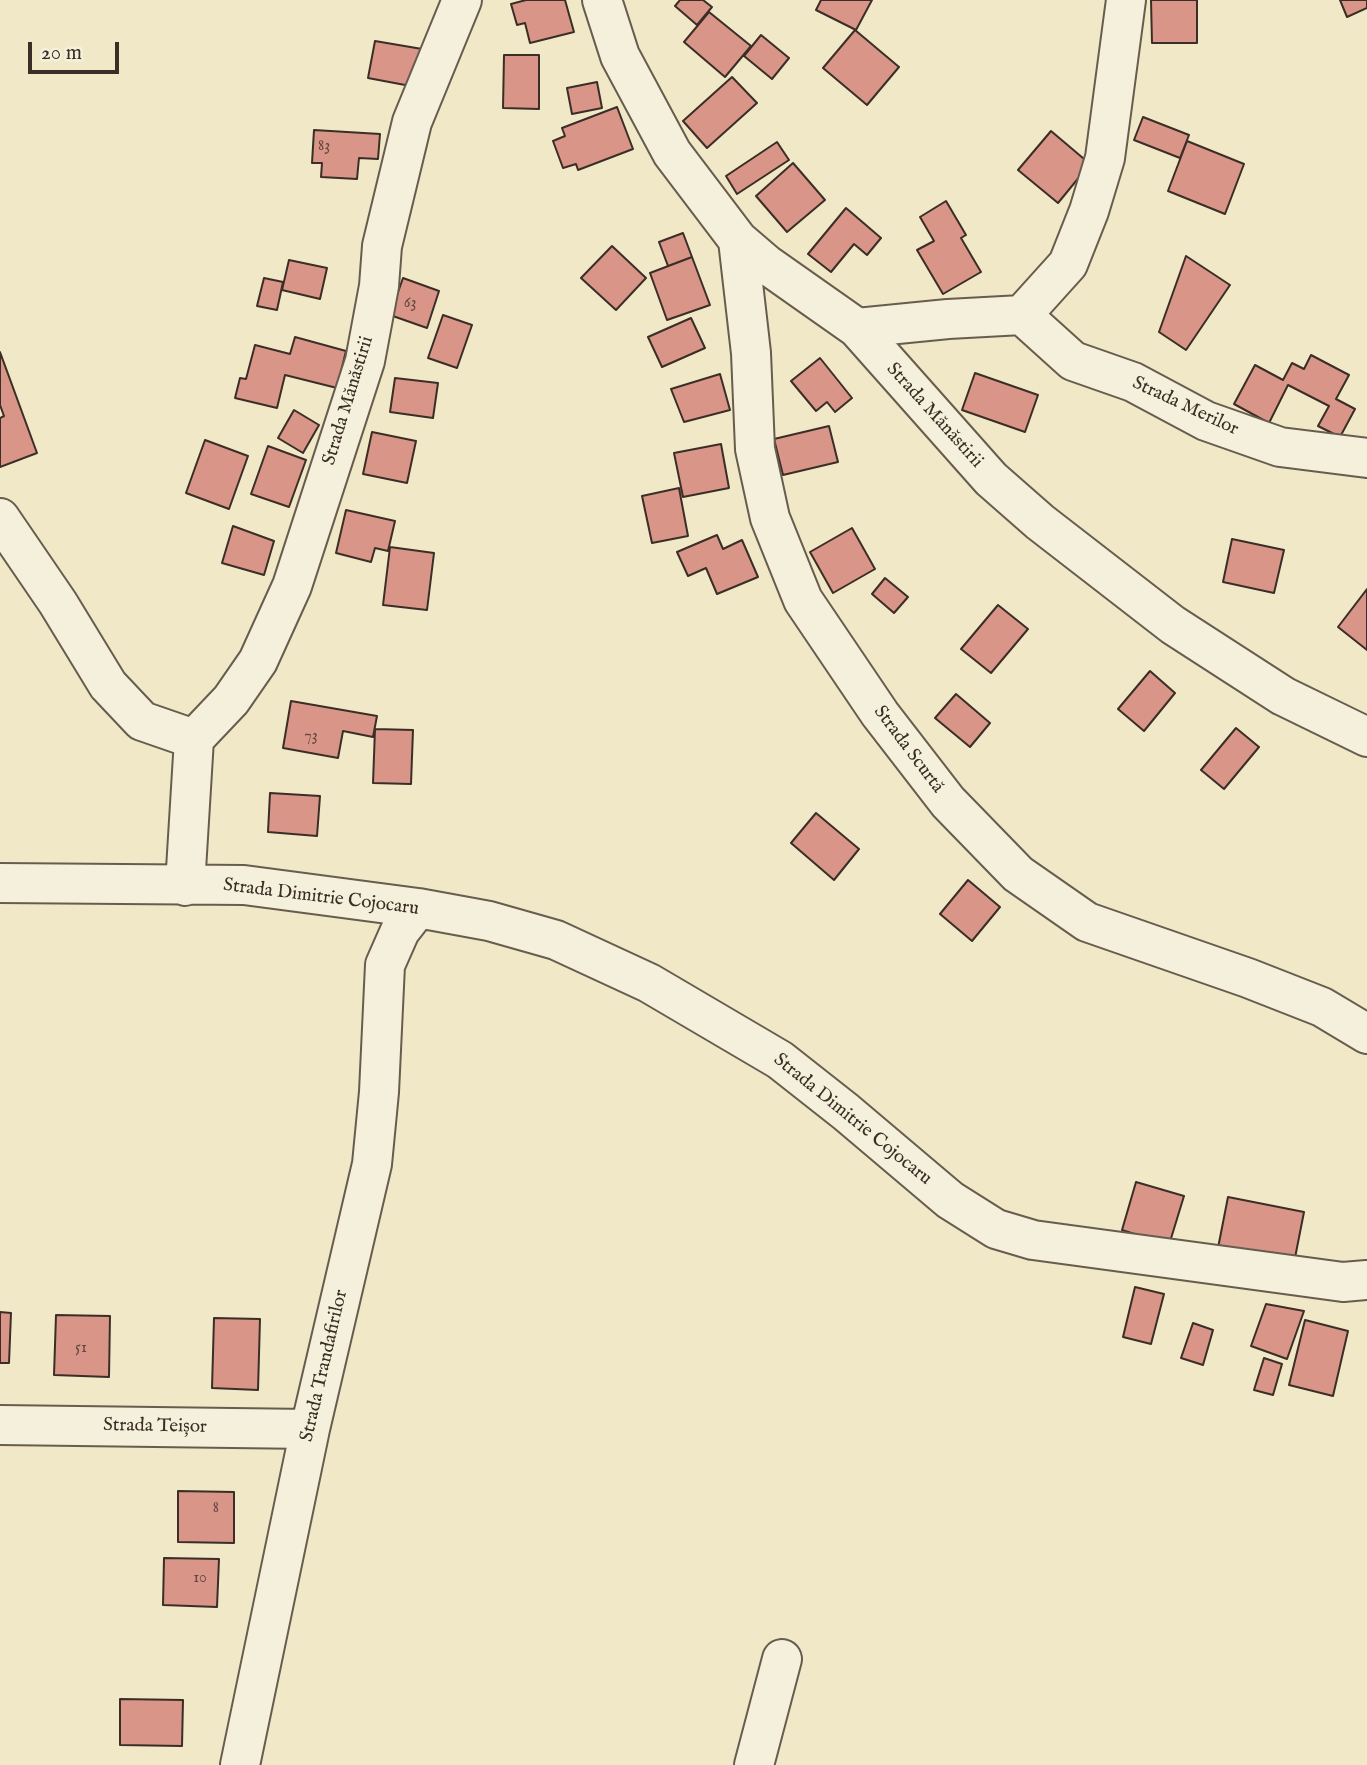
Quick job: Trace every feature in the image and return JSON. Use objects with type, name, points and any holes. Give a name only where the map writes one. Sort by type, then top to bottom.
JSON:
[{"type":"street","name":"Strada Mănăstirii","points":[[194,738],[231,700],[258,661],[292,586],[365,361],[379,286],[382,246],[411,121],[462,0]]},
{"type":"street","name":"Strada Mănăstirii","points":[[602,0],[620,56],[672,153],[738,240],[766,264],[857,328],[991,479],[1040,522],[1173,625],[1283,696],[1367,737]]},
{"type":"street","points":[[857,328],[1021,315],[1068,264],[1089,211],[1105,158],[1126,0]]},
{"type":"street","name":"Strada Scurtă","points":[[738,240],[751,353],[755,449],[769,518],[803,600],[880,714],[948,802],[1018,874],[1087,922],[1248,978],[1322,1007],[1367,1034]]},
{"type":"street","name":"Strada Merilor","points":[[1021,315],[1073,361],[1133,382],[1206,421],[1280,447],[1367,458]]},
{"type":"street","points":[[0,518],[58,603],[108,685],[142,721],[194,738],[185,886]]},
{"type":"street","name":"Strada Dimitrie Cojocaru","points":[[0,883],[244,885],[418,908],[489,921],[556,940],[649,983],[780,1060],[950,1200],[996,1229],[1033,1240],[1343,1282],[1367,1280]]},
{"type":"street","name":"Strada Trandafirilor","points":[[357,898],[386,965]]},
{"type":"street","name":"Strada Trandafirilor","points":[[240,1765],[310,1429],[372,1164],[386,965],[400,931],[418,908]]},
{"type":"street","name":"Strada Teișor","points":[[0,1425],[310,1429]]},
{"type":"street","points":[[754,1765],[782,1659]]},
{"type":"building","points":[[526,0],[565,0],[574,32],[530,43],[525,23],[517,25],[511,4]]},
{"type":"building","points":[[680,0],[703,0],[712,7],[697,25],[675,6]]},
{"type":"building","points":[[821,0],[872,0],[856,30],[816,10]]},
{"type":"building","points":[[1151,0],[1197,0],[1197,43],[1152,43]]},
{"type":"building","points":[[1340,0],[1367,0],[1367,8],[1347,17]]},
{"type":"building","points":[[709,12],[751,46],[725,77],[684,42]]},
{"type":"building","points":[[855,30],[899,67],[867,105],[823,68]]},
{"type":"building","points":[[761,35],[789,58],[772,79],[744,56]]},
{"type":"building","points":[[375,41],[428,50],[421,88],[368,78]]},
{"type":"building","points":[[504,55],[539,55],[539,109],[503,108]]},
{"type":"building","points":[[732,77],[757,103],[707,148],[683,121]]},
{"type":"building","points":[[597,82],[602,108],[572,114],[567,88]]},
{"type":"building","points":[[617,107],[633,149],[578,170],[576,164],[563,168],[553,141],[565,136],[562,128]]},
{"type":"building","points":[[1143,117],[1189,135],[1180,158],[1134,140]]},
{"type":"building","points":[[314,130],[380,134],[378,159],[359,158],[357,179],[321,177],[322,163],[312,163]]},
{"type":"building","points":[[1051,131],[1090,164],[1058,203],[1018,170]]},
{"type":"building","points":[[1187,141],[1244,164],[1225,214],[1168,191]]},
{"type":"building","points":[[777,142],[789,160],[737,194],[726,176]]},
{"type":"building","points":[[793,163],[825,200],[787,232],[756,196]]},
{"type":"building","points":[[946,201],[966,235],[961,238],[981,272],[943,294],[917,250],[934,241],[920,217]]},
{"type":"building","points":[[846,208],[881,238],[867,255],[854,244],[831,272],[808,254]]},
{"type":"building","points":[[683,233],[692,257],[668,266],[659,242]]},
{"type":"building","points":[[612,246],[646,278],[616,310],[581,278]]},
{"type":"building","points":[[1186,256],[1230,285],[1186,350],[1159,332]]},
{"type":"building","points":[[692,257],[710,305],[667,320],[650,273]]},
{"type":"building","points":[[289,260],[327,268],[320,299],[282,290]]},
{"type":"building","points":[[264,278],[283,282],[277,310],[257,306]]},
{"type":"building","points":[[403,278],[439,291],[427,328],[390,315]]},
{"type":"building","points":[[443,315],[472,325],[457,368],[428,358]]},
{"type":"building","points":[[691,318],[705,348],[662,367],[648,337]]},
{"type":"building","points":[[295,337],[346,351],[337,388],[285,375],[277,408],[235,398],[240,378],[246,379],[255,345],[290,354]]},
{"type":"building","points":[[0,352],[37,453],[0,467],[0,418],[4,416],[0,405]]},
{"type":"building","points":[[1311,355],[1349,375],[1336,399],[1355,409],[1340,437],[1318,426],[1329,406],[1288,385],[1269,423],[1234,404],[1255,365],[1283,380],[1292,363],[1304,369]]},
{"type":"building","points":[[820,358],[852,398],[835,412],[827,402],[816,411],[791,381]]},
{"type":"building","points":[[975,373],[1038,395],[1025,432],[962,410]]},
{"type":"building","points":[[720,374],[730,410],[684,422],[671,389]]},
{"type":"building","points":[[395,378],[438,383],[433,418],[390,412]]},
{"type":"building","points":[[294,410],[319,425],[303,453],[278,438]]},
{"type":"building","points":[[829,426],[838,462],[783,475],[774,439]]},
{"type":"building","points":[[372,432],[416,441],[407,483],[363,474]]},
{"type":"building","points":[[205,440],[248,456],[229,509],[186,493]]},
{"type":"building","points":[[721,444],[729,488],[683,497],[674,453]]},
{"type":"building","points":[[268,446],[306,460],[289,507],[251,494]]},
{"type":"building","points":[[679,488],[688,536],[652,543],[642,496]]},
{"type":"building","points":[[346,510],[395,521],[388,551],[375,548],[371,562],[336,553]]},
{"type":"building","points":[[233,526],[274,541],[264,575],[222,563]]},
{"type":"building","points":[[852,528],[875,569],[833,593],[810,552]]},
{"type":"building","points":[[717,535],[723,549],[742,540],[758,577],[717,594],[706,568],[688,576],[677,552]]},
{"type":"building","points":[[1232,539],[1284,550],[1274,593],[1223,582]]},
{"type":"building","points":[[390,547],[434,553],[427,610],[383,605]]},
{"type":"building","points":[[885,578],[908,597],[894,613],[872,594]]},
{"type":"building","points":[[1367,589],[1367,650],[1338,627]]},
{"type":"building","points":[[998,605],[1028,629],[991,673],[961,649]]},
{"type":"building","points":[[1150,671],[1175,693],[1144,731],[1118,709]]},
{"type":"building","points":[[956,694],[990,723],[970,747],[935,718]]},
{"type":"building","points":[[291,701],[377,716],[373,737],[343,731],[338,758],[283,748]]},
{"type":"building","points":[[1236,728],[1259,747],[1224,789],[1201,770]]},
{"type":"building","points":[[375,729],[413,730],[411,784],[373,783]]},
{"type":"building","points":[[270,793],[320,796],[317,836],[268,832]]},
{"type":"building","points":[[816,813],[859,849],[834,880],[791,843]]},
{"type":"building","points":[[968,880],[1000,907],[972,941],[940,914]]},
{"type":"building","points":[[1136,1182],[1184,1196],[1169,1245],[1122,1230]]},
{"type":"building","points":[[1228,1197],[1304,1212],[1293,1268],[1217,1253]]},
{"type":"building","points":[[1135,1287],[1164,1294],[1151,1344],[1123,1337]]},
{"type":"building","points":[[1266,1304],[1304,1311],[1287,1359],[1251,1346]]},
{"type":"building","points":[[0,1312],[11,1313],[9,1363],[0,1363]]},
{"type":"building","points":[[56,1315],[110,1316],[109,1377],[54,1375]]},
{"type":"building","points":[[214,1318],[260,1319],[258,1390],[212,1388]]},
{"type":"building","points":[[1305,1320],[1348,1331],[1333,1396],[1289,1385]]},
{"type":"building","points":[[1193,1323],[1213,1330],[1203,1365],[1181,1358]]},
{"type":"building","points":[[1264,1358],[1282,1364],[1273,1395],[1254,1390]]},
{"type":"building","points":[[178,1491],[234,1492],[234,1543],[178,1542]]},
{"type":"building","points":[[164,1558],[219,1559],[217,1607],[163,1605]]},
{"type":"building","points":[[120,1699],[183,1700],[182,1746],[120,1745]]}]
